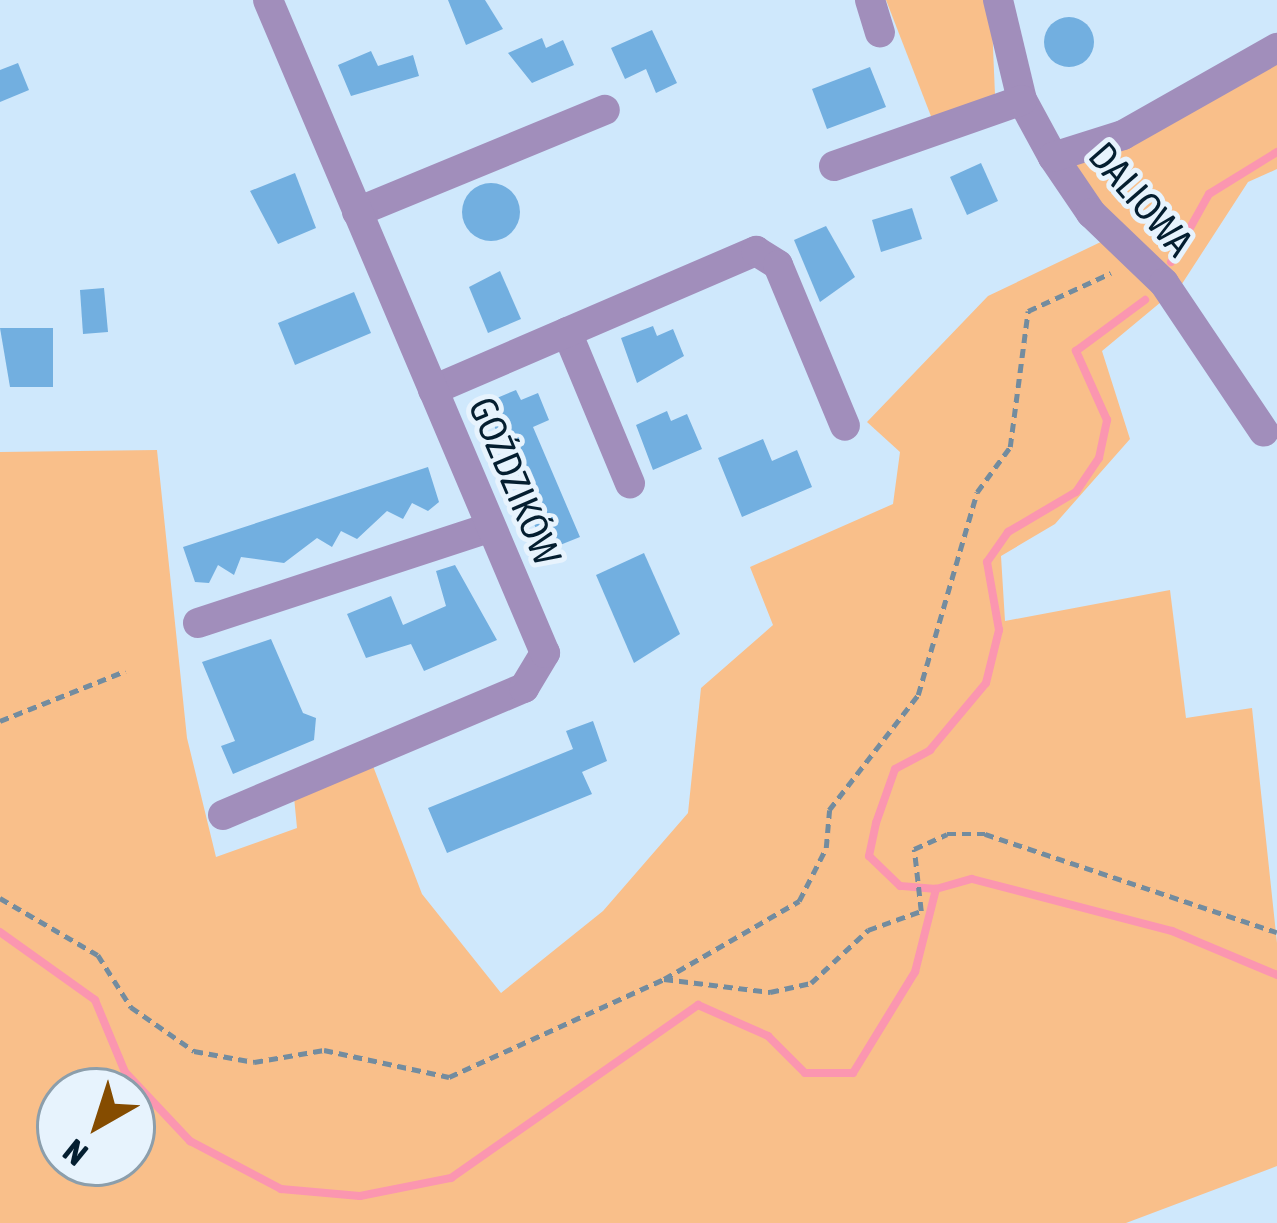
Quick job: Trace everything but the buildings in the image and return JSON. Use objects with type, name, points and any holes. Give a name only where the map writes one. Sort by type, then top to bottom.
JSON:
[{"type":"street","name":"GOŹDZIKÓW","points":[[223,815],[535,680],[545,653],[268,0]]},
{"type":"street","points":[[870,0],[880,32]]},
{"type":"street","name":"DALIOWA","points":[[998,0],[1022,100],[1053,157],[1139,260],[1264,432]]},
{"type":"street","points":[[1053,157],[1123,135],[1277,48]]},
{"type":"street","points":[[835,166],[1022,100]]},
{"type":"street","points":[[357,212],[605,110]]},
{"type":"street","points":[[433,390],[756,251],[778,265],[845,426]]},
{"type":"street","points":[[567,332],[630,483]]},
{"type":"street","points":[[198,623],[491,526]]},
{"type":"path","points":[[0,898],[98,955],[131,1006],[194,1051],[254,1062],[324,1050],[449,1077],[664,980],[800,902],[826,848],[829,810],[918,695],[977,492],[1010,447],[1028,311],[1139,260]]},
{"type":"path","points":[[0,721],[124,671]]},
{"type":"path","points":[[664,980],[770,992],[812,983],[868,930],[921,911],[914,850],[947,834],[985,834],[1277,932]]},
{"type":"shaded area","points":[[886,0],[991,0],[995,95],[934,124]]},
{"type":"shaded area","points":[[1277,60],[1277,169],[1248,182],[1178,290],[1064,164]]},
{"type":"shaded area","points":[[1107,239],[1167,297],[1102,351],[1130,439],[1055,524],[1001,556],[1005,621],[1170,590],[1186,718],[1252,708],[1277,943],[1277,1166],[1126,1223],[0,1223],[0,452],[157,450],[187,738],[216,857],[297,828],[294,797],[373,766],[422,894],[501,993],[603,911],[688,813],[701,688],[773,625],[750,567],[893,504],[900,452],[867,422],[988,296]]},
{"type":"waterway","points":[[1171,262],[1209,194],[1277,152]]},
{"type":"waterway","points":[[936,889],[900,886],[869,856],[895,769],[930,750],[986,683],[999,630],[987,562],[1008,532],[1076,492],[1099,458],[1107,420],[1076,351],[1145,300]]},
{"type":"waterway","points":[[0,932],[95,1000],[125,1072],[190,1141],[281,1189],[360,1196],[451,1178],[698,1005],[768,1036],[805,1073],[853,1073],[915,972],[936,889],[972,879],[1172,931],[1277,975]]}]
